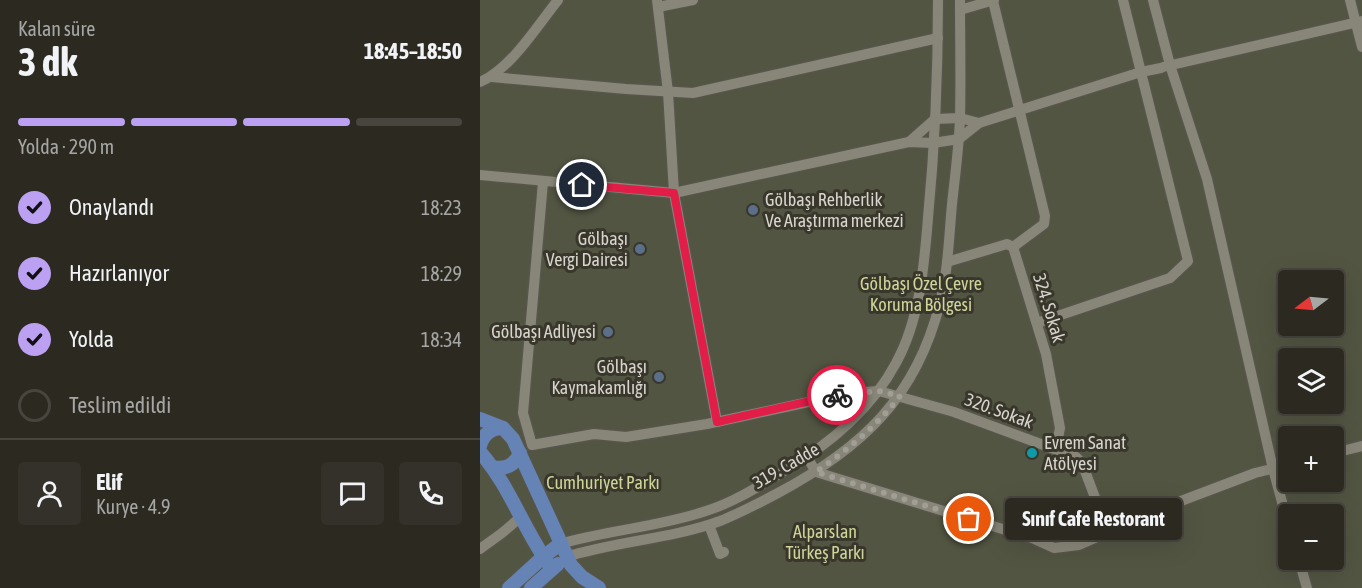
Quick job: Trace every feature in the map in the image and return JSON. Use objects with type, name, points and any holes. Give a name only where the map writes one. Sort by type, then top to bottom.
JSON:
[{"type":"main road","points":[[480,419],[508,433],[520,453],[563,551],[575,572],[599,588]]},
{"type":"main road","points":[[508,433],[487,433],[480,450],[493,467],[552,569]]},
{"type":"main road","points":[[493,467],[507,467],[516,461],[520,453]]},
{"type":"main road","name":"319. Cadde","points":[[509,588],[543,557],[563,551]]},
{"type":"main road","name":"319. Cadde","points":[[531,588],[552,569],[563,551]]},
{"type":"street","points":[[480,82],[492,77],[508,61],[558,0]]},
{"type":"street","points":[[693,0],[657,4],[668,92],[674,193],[717,422]]},
{"type":"street","name":"319. Cadde","points":[[563,551],[590,535],[678,519],[708,511],[754,489],[824,446],[851,423],[879,391],[897,362],[918,304],[926,241],[935,118],[937,0]]},
{"type":"street","points":[[947,262],[1007,244],[1013,247],[1044,224],[1045,216],[993,0],[960,5]]},
{"type":"street","points":[[1036,323],[1170,278],[1188,261],[1123,0]]},
{"type":"street","points":[[1153,0],[1166,66],[1207,179],[1283,504]]},
{"type":"street","points":[[1350,0],[1359,22],[1362,47]]},
{"type":"street","name":"319. Cadde","points":[[563,551],[593,549],[682,532],[709,525],[738,513],[816,472],[843,453],[866,433],[900,396],[932,331],[941,300],[947,262],[960,118],[960,5]]},
{"type":"street","points":[[480,175],[674,193],[909,142],[933,143],[958,140],[979,123],[1166,66],[1359,22]]},
{"type":"street","points":[[492,77],[693,93],[938,38]]},
{"type":"street","points":[[909,142],[935,118],[960,118],[979,123]]},
{"type":"street","points":[[508,433],[528,429],[524,413],[543,182]]},
{"type":"street","name":"324. Sokak","points":[[1013,247],[1046,354],[1060,428],[1056,448]]},
{"type":"street","name":"320. Sokak","points":[[528,429],[532,444],[594,434],[626,437],[717,422],[850,393],[879,391],[954,412],[1077,456],[1082,463],[1108,532]]},
{"type":"street","points":[[1344,450],[1362,446]]},
{"type":"street","points":[[807,457],[816,472],[1032,538],[1054,548],[1079,545],[1173,504],[1278,468]]},
{"type":"street","points":[[480,549],[522,516]]},
{"type":"street","points":[[709,525],[720,554],[724,552]]},
{"type":"street","points":[[1302,570],[1307,588]]},
{"type":"green space","name":"Gölbaşı Özel Çevre Koruma Bölgesi","points":[[480,0],[1362,0],[1362,588],[480,588]]},
{"type":"way so far","points":[[837,395],[860,391],[879,391],[900,396],[866,433],[816,472],[969,519]]},
{"type":"place","name":"Gölbaşı Rehberlik Ve Araştırma merkezi","points":[[753,210]]},
{"type":"place","name":"Gölbaşı Vergi Dairesi","points":[[640,249]]},
{"type":"place","name":"Gölbaşı Adliyesi","points":[[608,332]]},
{"type":"place","name":"Gölbaşı Kaymakamlığı","points":[[659,377]]},
{"type":"place","name":"Evrem Sanat Atölyesi","points":[[1032,453]]},
{"type":"place","name":"Sınıf Cafe Restorant","points":[[969,519]]},
{"type":"route","points":[[582,185],[674,193],[717,422],[837,395]]},
{"type":"park label","name":"Cumhuriyet Parkı","points":[[603,483]]},
{"type":"park label","name":"Alparslan Türkeş Parkı","points":[[825,542]]}]
